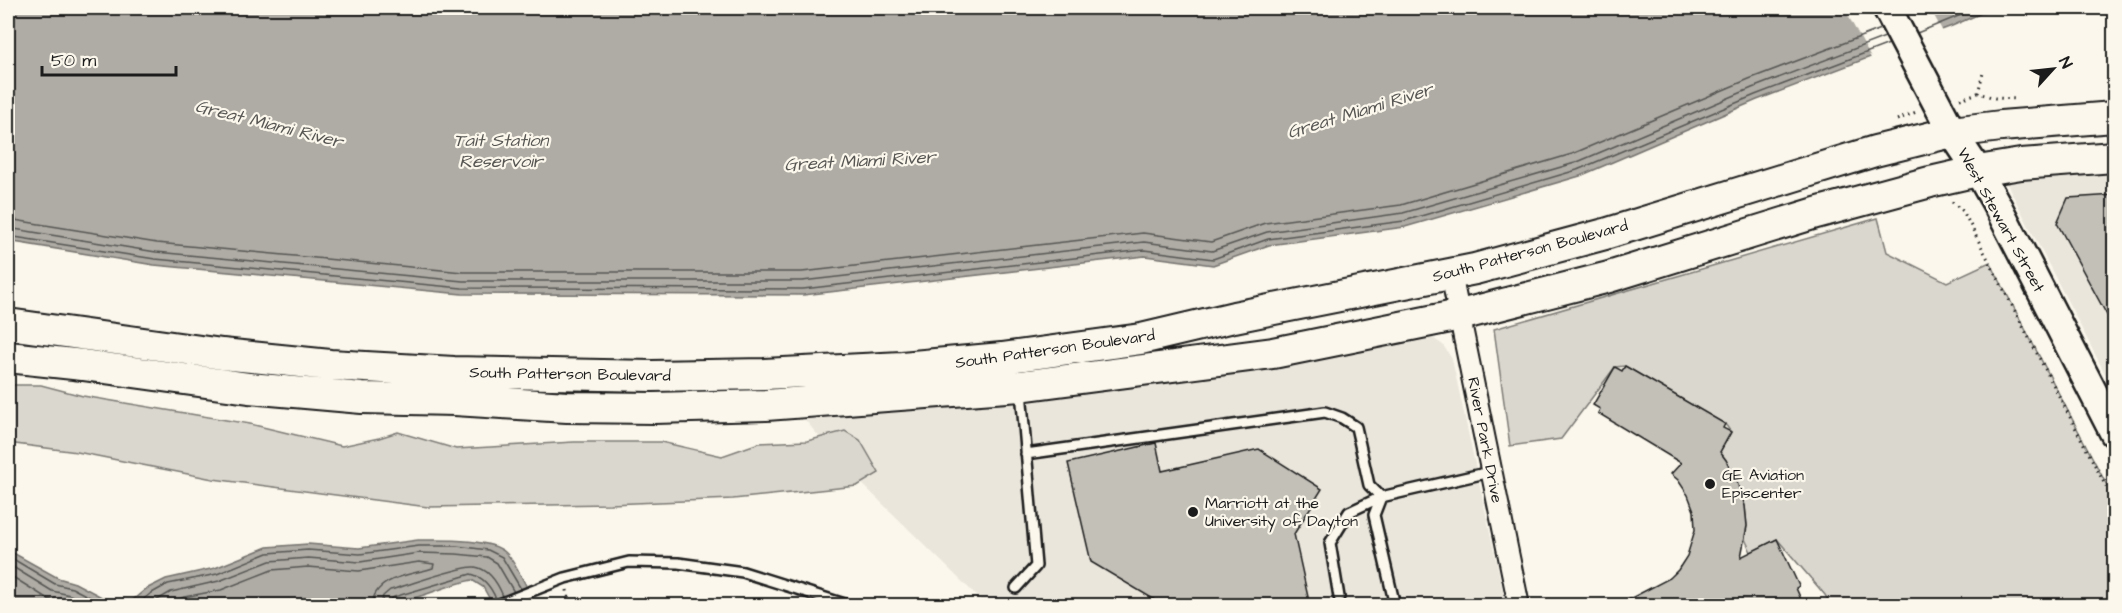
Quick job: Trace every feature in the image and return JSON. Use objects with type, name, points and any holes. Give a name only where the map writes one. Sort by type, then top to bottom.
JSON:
[{"type":"main road","name":"West Stewart Street","points":[[1887,8],[1952,132],[1978,171],[2115,433]]},
{"type":"main road","name":"South Patterson Boulevard","points":[[8,324],[222,354],[330,365],[466,372],[651,376],[764,374],[1061,356],[1234,317],[1451,274],[1605,234],[1818,168],[1952,132],[2115,117]]},
{"type":"main road","name":"South Patterson Boulevard","points":[[8,357],[249,388],[362,398],[455,400],[567,407],[654,408],[766,405],[1028,380],[1273,353],[1461,315],[1609,277],[1816,213],[1978,171],[2021,164],[2115,157]]},
{"type":"street","name":"River Park Drive","points":[[1451,274],[1519,606]]},
{"type":"lane","points":[[1016,588],[1036,566],[1026,454],[1028,380]]},
{"type":"lane","points":[[1026,454],[1325,412],[1342,418],[1356,427],[1369,485],[1382,496]]},
{"type":"lane","points":[[1339,597],[1330,543],[1349,512],[1382,496],[1490,472]]},
{"type":"lane","points":[[1382,496],[1374,515],[1395,606]]},
{"type":"lane","points":[[494,606],[565,578],[629,562],[678,563],[743,572],[851,606]]},
{"type":"path","points":[[1978,93],[1983,73]]},
{"type":"path","points":[[1972,95],[1978,93],[1995,98],[2020,99]]},
{"type":"path","points":[[1892,122],[1905,116]]},
{"type":"path","points":[[1963,211],[2115,502]]},
{"type":"shaded area","points":[[2114,173],[2114,391],[2005,180]]},
{"type":"shaded area","points":[[1878,218],[1887,252],[1947,282],[1990,262],[2114,499],[2114,605],[1831,605],[1777,539],[1751,552],[1745,539],[1747,526],[1742,495],[1720,452],[1731,432],[1725,424],[1625,366],[1615,367],[1561,439],[1510,446],[1494,329]]},
{"type":"shaded area","points":[[1419,334],[1433,338],[1443,345],[1452,359],[1506,605],[986,605],[842,464],[796,409]]},
{"type":"shaded area","points":[[8,385],[41,385],[83,396],[250,424],[342,446],[398,432],[456,449],[574,442],[661,442],[722,456],[759,443],[807,441],[845,431],[860,440],[879,473],[857,486],[733,499],[428,507],[213,479],[77,452],[8,443]]},
{"type":"water","name":"Tait Station Reservoir","points":[[8,8],[1993,8],[1952,26],[1757,100],[1580,176],[1405,227],[1269,245],[1213,265],[1145,256],[803,295],[462,294],[154,265],[8,241]]},
{"type":"water","points":[[418,540],[476,542],[498,547],[512,560],[527,586],[534,605],[493,605],[483,587],[472,580],[408,600],[385,604],[8,606],[8,550],[58,578],[75,583],[113,603],[123,605],[166,579],[215,568],[267,547],[308,544],[359,548]]},
{"type":"pier","points":[[1844,8],[1930,8],[1943,32],[1872,60]]},
{"type":"building","points":[[2115,195],[2115,330],[2057,223],[2068,198]]},
{"type":"building","name":"GE Aviation Episcenter","points":[[1625,366],[1725,424],[1723,428],[1731,432],[1720,452],[1737,482],[1745,506],[1747,526],[1741,557],[1777,539],[1799,586],[1796,588],[1804,606],[1616,606],[1670,578],[1687,556],[1695,530],[1694,511],[1688,495],[1671,474],[1681,463],[1598,413],[1600,409],[1593,405],[1615,367],[1622,371]]},
{"type":"building","name":"Marriott at the University of Dayton","points":[[1156,443],[1162,471],[1259,449],[1322,489],[1294,534],[1310,606],[1165,606],[1091,562],[1068,463]]},
{"type":"place","name":"GE Aviation Episcenter","points":[[1710,484]]},
{"type":"place","name":"Marriott at the University of Dayton","points":[[1193,512]]},
{"type":"water label","name":"Great Miami River","points":[[1360,111]]},
{"type":"water label","name":"Great Miami River","points":[[269,124]]},
{"type":"water label","name":"Great Miami River","points":[[860,161]]}]
